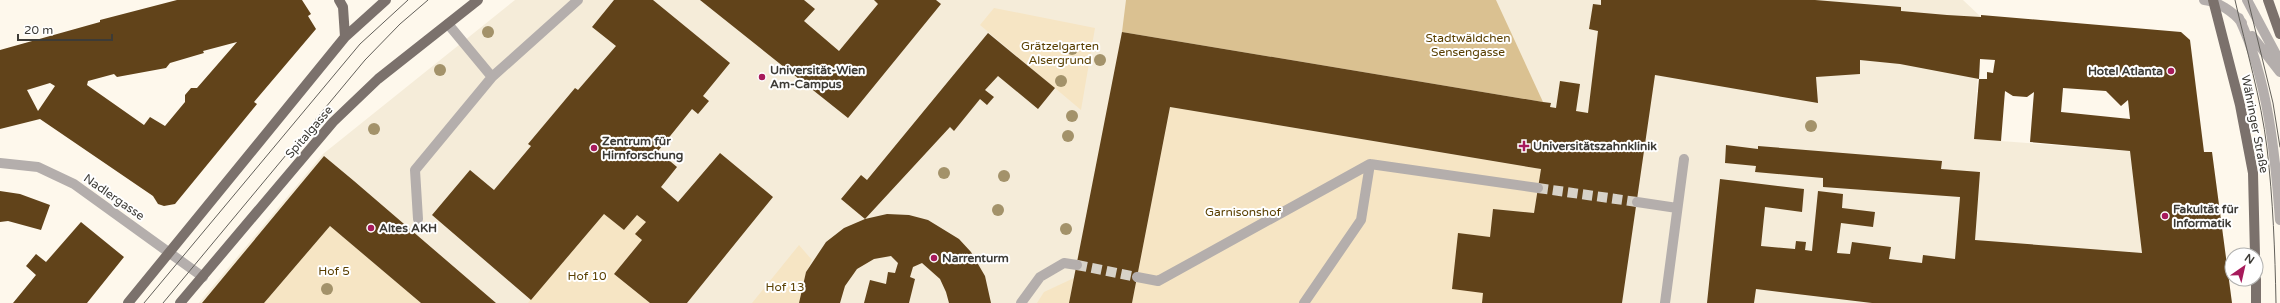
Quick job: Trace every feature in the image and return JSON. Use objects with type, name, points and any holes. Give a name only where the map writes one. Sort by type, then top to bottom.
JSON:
[{"type":"main road","points":[[339,0],[343,7],[345,38]]},
{"type":"main road","points":[[128,303],[345,38],[386,0]]},
{"type":"main road","name":"Spitalgasse","points":[[180,303],[333,122],[378,79],[478,0]]},
{"type":"main road","name":"Währinger Straße","points":[[2210,0],[2240,105],[2253,173],[2255,247]]},
{"type":"main road","points":[[2268,0],[2280,34]]},
{"type":"main road","points":[[2256,287],[2256,303]]},
{"type":"street","points":[[418,219],[415,170],[492,77],[578,0]]},
{"type":"street","points":[[2210,0],[2239,18],[2280,72]]},
{"type":"street","points":[[2247,0],[2280,62]]},
{"type":"street","name":"Währinger Straße","points":[[2239,18],[2252,47],[2270,122],[2280,220]]},
{"type":"street","points":[[448,24],[492,77]]},
{"type":"street","points":[[1665,303],[1684,159]]},
{"type":"street","name":"Nadlergasse","points":[[0,163],[38,167],[74,184],[203,277]]},
{"type":"street","points":[[1304,303],[1361,220],[1370,164]]},
{"type":"street","points":[[1137,277],[1158,281],[1370,164],[1538,188]]},
{"type":"street","points":[[1637,202],[1677,208]]},
{"type":"street","points":[[1020,303],[1040,277],[1064,263],[1077,265]]},
{"type":"shaded area","points":[[515,0],[1963,0],[1981,17],[1974,139],[2130,151],[2212,152],[2225,247],[2224,287],[2230,287],[2232,303],[199,303],[323,154]]},
{"type":"green space","name":"Stadtwäldchen Sensengasse","points":[[1126,0],[1496,0],[1543,102],[1122,32]]},
{"type":"green space","name":"Grätzelgarten Alsergrund","points":[[994,8],[1095,28],[1081,110],[980,25]]},
{"type":"green space","name":"Garnisonshof","points":[[1170,107],[1541,169],[1534,213],[1494,209],[1482,303],[1132,303]]},
{"type":"green space","name":"Hof 10","points":[[604,214],[624,230],[637,215],[646,222],[636,234],[642,240],[614,274],[650,303],[528,303]]},
{"type":"green space","name":"Hof 5","points":[[330,226],[421,303],[264,303]]},
{"type":"green space","name":"Hof 13","points":[[799,245],[812,260],[806,272],[799,303],[752,303]]},
{"type":"green space","points":[[1074,278],[1069,303],[1037,303],[1044,292]]},
{"type":"building","points":[[177,0],[302,0],[311,14],[308,16],[316,29],[254,102],[257,104],[175,204],[164,206],[158,204],[153,196],[40,119],[0,129],[0,50],[100,22],[100,20]],"holes":[[[237,42],[197,88],[191,88],[185,95],[185,102],[165,126],[150,117],[144,125],[87,85],[88,81],[114,74],[117,77],[166,68],[170,63],[204,53],[203,51]],[[50,83],[55,86],[38,111],[27,90]]]},
{"type":"building","name":"Zentrum für Hirnforschung","points":[[614,0],[653,0],[730,63],[703,96],[709,101],[698,114],[692,109],[658,151],[677,167],[661,187],[678,202],[720,153],[773,197],[687,303],[650,303],[614,274],[642,240],[635,234],[646,222],[637,215],[624,230],[604,214],[531,300],[432,215],[470,170],[494,190],[531,146],[528,144],[575,88],[578,90],[616,46],[592,27]]},
{"type":"building","points":[[700,0],[804,0],[815,9],[804,21],[839,51],[878,4],[874,0],[936,0],[941,4],[848,118]]},
{"type":"building","points":[[1601,0],[1815,0],[1901,7],[1901,11],[1981,17],[1981,15],[2181,32],[2190,40],[2204,152],[2212,152],[2225,247],[2224,287],[2230,287],[2232,303],[1872,303],[1756,289],[1754,303],[1707,303],[1720,179],[1804,189],[1802,212],[1765,207],[1761,246],[1795,249],[1796,241],[1806,242],[1805,250],[1812,251],[1818,191],[1843,194],[1842,208],[1875,212],[1873,227],[1841,223],[1837,253],[1850,254],[1852,242],[1891,247],[1889,259],[1922,263],[1923,255],[1955,259],[1960,197],[1823,187],[1823,178],[1755,172],[1756,166],[1725,163],[1726,145],[1758,149],[1758,146],[1942,161],[1941,169],[1980,172],[1975,240],[2142,253],[2130,151],[2030,142],[2034,92],[2027,97],[2013,96],[2005,91],[2001,141],[1974,139],[1979,79],[1900,64],[1860,60],[1860,74],[1816,77],[1818,103],[1655,75],[1622,303],[1482,303],[1483,293],[1452,289],[1458,233],[1490,237],[1493,209],[1534,213],[1541,169],[1170,107],[1132,303],[1069,303],[1122,32],[1551,103],[1550,107],[1556,108],[1560,81],[1580,84],[1576,111],[1588,113],[1598,31],[1589,29],[1593,4],[1601,5]],"holes":[[[1980,59],[1995,60],[1993,73],[1987,72],[1987,79],[1979,79]],[[2063,88],[2106,91],[2121,106],[2128,100],[2130,119],[2061,112]]]},
{"type":"building","points":[[988,33],[1055,88],[1038,109],[998,76],[985,90],[994,97],[987,105],[980,99],[954,131],[950,127],[865,219],[841,199],[861,175],[867,180]]},
{"type":"building","name":"Altes AKH","points":[[324,156],[496,303],[421,303],[330,226],[264,303],[202,303]]},
{"type":"building","points":[[0,191],[20,194],[50,205],[41,230],[8,221],[0,222]]},
{"type":"building","name":"Narrenturm","points":[[887,214],[909,215],[928,220],[959,239],[971,252],[985,276],[991,303],[949,303],[940,279],[922,263],[913,267],[910,277],[915,279],[909,303],[864,303],[870,280],[886,284],[888,272],[895,273],[898,263],[891,256],[874,259],[857,269],[845,286],[840,303],[799,303],[806,272],[826,242],[844,228],[865,219]]},
{"type":"building","points":[[81,222],[124,257],[87,303],[13,303],[36,275],[26,266],[36,254],[46,262]]},
{"type":"tunnel","points":[[1538,188],[1637,202]]},
{"type":"tunnel","points":[[1077,265],[1137,277]]},
{"type":"tram line","points":[[144,303],[360,44],[408,0]]},
{"type":"tram line","points":[[163,303],[365,60],[400,24],[428,0]]},
{"type":"tram line","points":[[2235,0],[2257,92],[2267,148],[2271,187],[2276,303]]},
{"type":"tram line","points":[[2248,0],[2273,103],[2280,147]]},
{"type":"place","name":"Hotel Atlanta","points":[[2171,71]]},
{"type":"place","name":"Universität-Wien Am-Campus","points":[[762,77]]},
{"type":"place","name":"Universitätszahnklinik","points":[[1524,146]]},
{"type":"place","name":"Zentrum für Hirnforschung","points":[[594,148]]},
{"type":"place","name":"Fakultät für Informatik","points":[[2165,216]]},
{"type":"place","name":"Altes AKH","points":[[371,228]]},
{"type":"place","name":"Narrenturm","points":[[934,258]]}]
